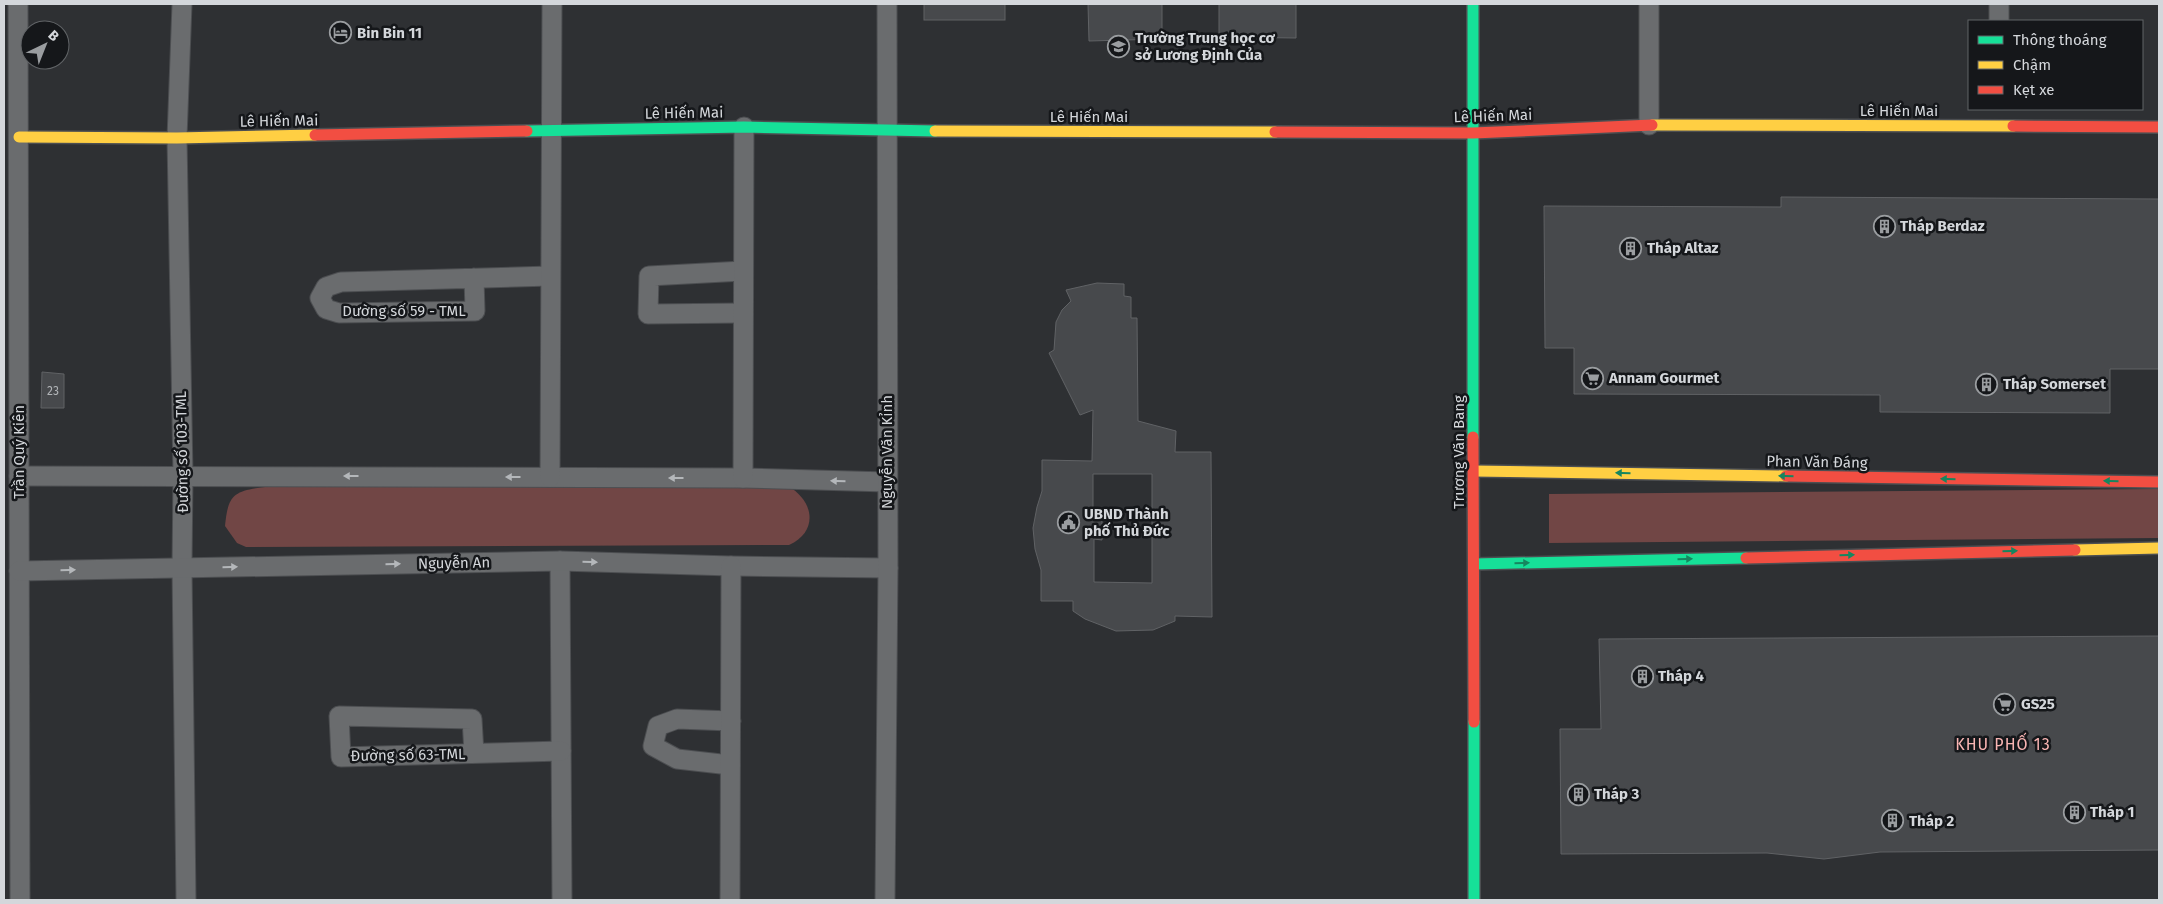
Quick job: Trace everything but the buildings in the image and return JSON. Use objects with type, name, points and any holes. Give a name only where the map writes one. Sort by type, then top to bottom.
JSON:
[{"type":"street","name":"Trần Quý Kiên","points":[[18,4],[20,900]]},
{"type":"street","name":"Đường số 103-TML","points":[[182,4],[177,138],[183,475],[182,568],[186,900]]},
{"type":"street","points":[[550,477],[552,4]]},
{"type":"street","name":"Nguyễn Văn Kỉnh","points":[[885,900],[888,568],[887,4]]},
{"type":"street","name":"Trương Văn Bang","points":[[1473,4],[1474,900]]},
{"type":"street","points":[[1649,4],[1649,126]]},
{"type":"street","points":[[1999,4],[1999,20]]},
{"type":"street","name":"Lê Hiến Mai","points":[[18,137],[177,138],[744,127],[888,131],[1473,133],[1649,126],[2000,118],[2159,127]]},
{"type":"street","points":[[743,478],[744,127]]},
{"type":"street","points":[[743,271],[649,276],[648,314],[743,313]]},
{"type":"street","name":"Dường số 59 - TML","points":[[474,278],[475,311],[339,313],[326,309],[320,298],[326,287],[341,282],[474,278],[550,276]]},
{"type":"street","name":"Phan Văn Đáng","points":[[1474,471],[2159,482]]},
{"type":"street","points":[[19,476],[743,478],[887,482]]},
{"type":"street","points":[[1474,564],[2159,548]]},
{"type":"street","points":[[560,562],[562,900]]},
{"type":"street","name":"Nguyễn An","points":[[19,571],[560,562],[888,568]]},
{"type":"street","points":[[730,900],[731,566]]},
{"type":"street","name":"Đường số 63-TML","points":[[474,753],[472,719],[339,716],[341,757],[561,751]]},
{"type":"street","points":[[730,765],[677,759],[653,746],[658,726],[678,719],[731,721]]},
{"type":"shaded area","points":[[788,486],[797,492],[803,500],[810,516],[805,532],[799,539],[789,545],[246,547],[237,543],[225,526],[228,507],[234,496],[246,490],[265,487]]},
{"type":"shaded area","points":[[2159,489],[2159,538],[1549,543],[1549,494]]},
{"type":"traffic: fast","points":[[1473,4],[1473,437]]},
{"type":"traffic: fast","points":[[527,131],[744,127],[935,131]]},
{"type":"traffic: fast","points":[[1474,564],[1746,558]]},
{"type":"traffic: fast","points":[[1474,722],[1474,900]]},
{"type":"traffic: slow","points":[[1652,125],[2013,126]]},
{"type":"traffic: slow","points":[[935,131],[1275,132]]},
{"type":"traffic: slow","points":[[19,137],[177,138],[315,135]]},
{"type":"traffic: slow","points":[[1474,471],[1786,476]]},
{"type":"traffic: slow","points":[[2075,550],[2159,548]]},
{"type":"traffic: jam","points":[[1275,132],[1473,133],[1652,125]]},
{"type":"traffic: jam","points":[[2013,126],[2159,127]]},
{"type":"traffic: jam","points":[[315,135],[527,131]]},
{"type":"traffic: jam","points":[[1473,437],[1474,722]]},
{"type":"traffic: jam","points":[[1786,476],[2159,482]]},
{"type":"traffic: jam","points":[[1746,558],[2075,550]]},
{"type":"place","name":"Bin Bin 11","points":[[341,33]]},
{"type":"place","name":"Trường Trung học cơ sở Lương Định Của","points":[[1119,47]]},
{"type":"place","name":"Tháp Berdaz","points":[[1884,226]]},
{"type":"place","name":"Tháp Altaz","points":[[1631,248]]},
{"type":"place","name":"Annam Gourmet","points":[[1593,378]]},
{"type":"place","name":"Tháp Somerset","points":[[1987,384]]},
{"type":"place","name":"UBND Thành phố Thủ Đức","points":[[1068,523]]},
{"type":"place","name":"Tháp 4","points":[[1642,676]]},
{"type":"place","name":"GS25","points":[[2005,704]]},
{"type":"place","name":"Tháp 3","points":[[1578,794]]},
{"type":"place","name":"Tháp 1","points":[[2074,812]]},
{"type":"place","name":"Tháp 2","points":[[1893,821]]},
{"type":"district","name":"KHU PHỐ 13","points":[[2003,744]]}]
